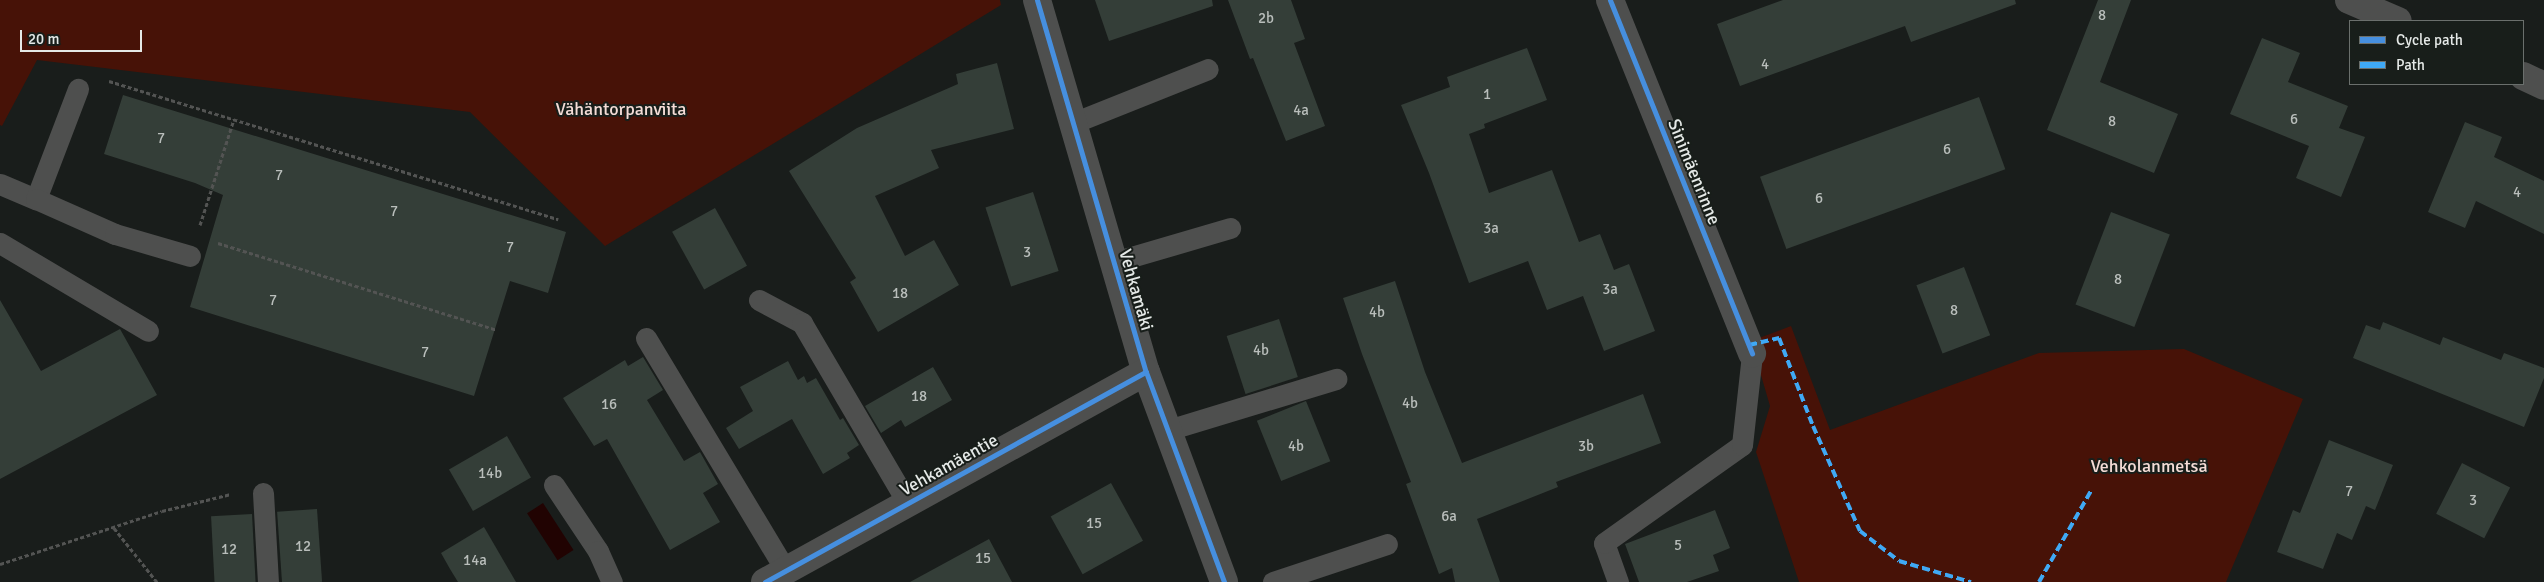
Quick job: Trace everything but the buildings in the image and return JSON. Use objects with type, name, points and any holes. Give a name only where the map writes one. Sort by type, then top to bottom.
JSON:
[{"type":"street","name":"Vehkamäki","points":[[1037,0],[1146,372],[1224,582]]},
{"type":"street","name":"Sinimäenrinne","points":[[1610,0],[1752,354]]},
{"type":"street","points":[[2349,0],[2396,20]]},
{"type":"street","points":[[2524,76],[2544,86]]},
{"type":"street","name":"Vehkamäentie","points":[[776,576],[1146,372]]},
{"type":"lane","points":[[1073,123],[1208,69]]},
{"type":"lane","points":[[36,199],[78,89]]},
{"type":"lane","points":[[0,184],[115,234],[190,256]]},
{"type":"lane","points":[[1114,262],[1230,228]]},
{"type":"lane","points":[[0,242],[148,331]]},
{"type":"lane","points":[[759,300],[802,323],[908,504]]},
{"type":"lane","points":[[646,338],[776,576]]},
{"type":"lane","points":[[1618,582],[1604,543],[1742,445],[1752,354]]},
{"type":"lane","points":[[1168,430],[1336,378]]},
{"type":"lane","points":[[554,484],[598,551],[612,582]]},
{"type":"lane","points":[[263,493],[268,582]]},
{"type":"lane","points":[[1273,582],[1387,544]]},
{"type":"path","points":[[78,89],[101,80],[116,82],[558,219]]},
{"type":"path","points":[[190,256],[234,119]]},
{"type":"path","points":[[197,236],[497,330]]},
{"type":"path","points":[[0,564],[207,499],[233,494],[263,493]]},
{"type":"path","points":[[114,528],[157,582]]},
{"type":"green space","name":"Vähäntorpanviita","points":[[0,0],[1000,0],[1001,5],[605,246],[470,112],[37,60],[2,126],[0,125]]},
{"type":"green space","name":"Vehkolanmetsä","points":[[1791,326],[1830,430],[2039,353],[2184,349],[2303,399],[2226,582],[1799,582],[1756,452],[1770,406],[1751,341]]},
{"type":"shaded area","points":[[543,503],[573,550],[558,560],[527,513]]},
{"type":"marked path","points":[[1749,345],[1779,338],[1813,426],[1860,531],[1899,561],[1971,582]]},
{"type":"marked path","points":[[2039,582],[2092,489]]},
{"type":"cycle path","points":[[1037,0],[1146,372],[1224,582]]},
{"type":"cycle path","points":[[1610,0],[1752,354]]},
{"type":"cycle path","points":[[765,582],[1146,372]]}]
